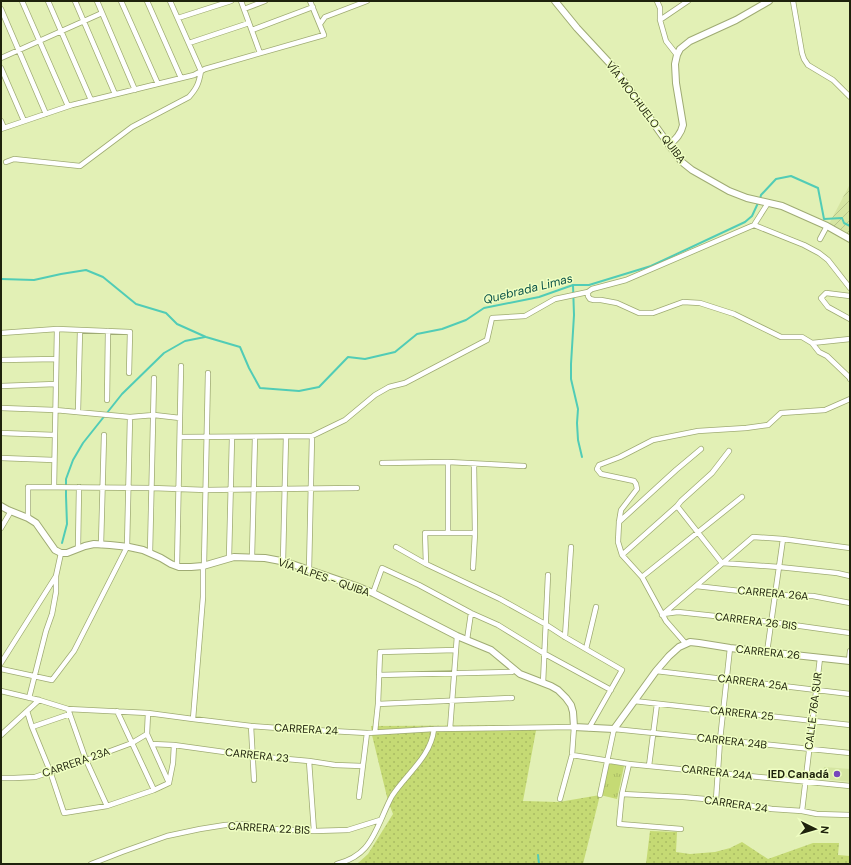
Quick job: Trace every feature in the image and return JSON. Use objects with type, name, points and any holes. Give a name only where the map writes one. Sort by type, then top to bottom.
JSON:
[{"type":"street","points":[[22,1],[68,106]]},
{"type":"street","points":[[48,1],[91,100]]},
{"type":"street","points":[[75,1],[115,94]]},
{"type":"street","points":[[97,1],[135,90]]},
{"type":"street","points":[[121,1],[158,84]]},
{"type":"street","points":[[147,1],[181,78]]},
{"type":"street","points":[[6,162],[14,159],[80,166],[132,127],[190,97],[199,84],[201,71],[170,1]]},
{"type":"street","points":[[178,18],[231,1]]},
{"type":"street","points":[[241,1],[260,53]]},
{"type":"street","points":[[244,9],[265,1]]},
{"type":"street","points":[[1,121],[2,128],[68,106],[194,75],[205,69],[324,35],[310,1]]},
{"type":"street","points":[[320,24],[325,17],[367,1]]},
{"type":"street","name":"VÍA MOCHUELO - QUIBA","points":[[555,1],[577,28],[615,69],[682,162],[692,170],[729,191],[755,200],[782,206],[827,226],[850,239]]},
{"type":"street","points":[[657,1],[660,8],[660,20],[666,41],[677,55]]},
{"type":"street","points":[[660,20],[688,1]]},
{"type":"street","points":[[669,145],[678,136],[683,125],[676,84],[675,64],[680,49],[690,41],[736,20],[769,1]]},
{"type":"street","points":[[793,1],[804,59],[808,65],[833,80],[850,97]]},
{"type":"street","points":[[252,30],[313,7]]},
{"type":"street","points":[[1,9],[46,114]]},
{"type":"street","points":[[1,58],[102,13]]},
{"type":"street","points":[[189,43],[249,23]]},
{"type":"street","points":[[1,68],[24,121]]},
{"type":"street","points":[[180,437],[312,436],[345,420],[389,387],[405,383],[487,340],[492,318],[525,316],[555,299],[588,292],[592,289],[626,280],[754,225],[765,202]]},
{"type":"street","points":[[754,225],[804,245],[819,253],[828,260],[850,288]]},
{"type":"street","points":[[820,239],[827,226]]},
{"type":"street","points":[[588,292],[590,299],[618,303],[639,313],[653,313],[683,302],[700,303],[734,314],[781,337],[802,337],[812,343],[819,352],[826,356],[850,379]]},
{"type":"street","points":[[850,296],[826,293],[822,298],[828,307],[850,319]]},
{"type":"street","points":[[54,487],[57,329]]},
{"type":"street","points":[[1,333],[57,329],[130,332],[129,373]]},
{"type":"street","points":[[78,412],[80,330]]},
{"type":"street","points":[[107,400],[108,331]]},
{"type":"street","points":[[812,343],[850,339]]},
{"type":"street","points":[[1,360],[56,359]]},
{"type":"street","points":[[177,566],[181,366]]},
{"type":"street","points":[[193,719],[203,597],[208,373]]},
{"type":"street","points":[[150,553],[154,378]]},
{"type":"street","points":[[1,386],[56,384]]},
{"type":"street","points":[[600,795],[614,729],[656,670],[674,651],[686,644],[666,621],[642,577],[622,555],[618,542],[618,522],[621,510],[637,489],[636,484],[634,481],[601,474],[598,469],[599,465],[620,457],[653,440],[698,431],[768,425],[781,413],[825,410],[850,399]]},
{"type":"street","points":[[1,408],[55,410],[130,417],[154,415],[180,418]]},
{"type":"street","points":[[1,669],[52,680],[74,651],[127,547],[130,417]]},
{"type":"street","points":[[1,433],[55,435]]},
{"type":"street","points":[[101,545],[104,435]]},
{"type":"street","points":[[252,557],[255,436]]},
{"type":"street","points":[[283,561],[286,436]]},
{"type":"street","points":[[309,570],[312,436]]},
{"type":"street","points":[[229,558],[232,437]]},
{"type":"street","points":[[618,522],[701,449]]},
{"type":"street","points":[[622,555],[677,506],[712,472],[729,451]]},
{"type":"street","points":[[1,458],[54,460]]},
{"type":"street","points":[[382,462],[448,462],[524,466]]},
{"type":"street","points":[[448,462],[448,533]]},
{"type":"street","points":[[473,568],[476,533],[474,464]]},
{"type":"street","points":[[28,518],[28,487],[206,490],[357,488]]},
{"type":"street","points":[[78,548],[79,487]]},
{"type":"street","points":[[642,577],[742,497]]},
{"type":"street","points":[[1,506],[36,523],[55,550],[61,553],[56,576],[56,592],[52,614],[29,698]]},
{"type":"street","points":[[677,506],[722,563],[779,567],[837,573],[850,576]]},
{"type":"street","points":[[1,528],[11,511]]},
{"type":"street","points":[[426,564],[425,533],[476,533]]},
{"type":"street","points":[[662,614],[753,537],[783,539],[850,548]]},
{"type":"street","points":[[768,652],[783,539]]},
{"type":"street","name":"VÍA ALPES - QUIBA","points":[[61,553],[67,553],[78,548],[94,544],[143,550],[180,567],[204,566],[234,557],[252,557],[283,561],[373,593],[457,636],[491,650],[524,676],[558,690],[571,705],[574,727]]},
{"type":"street","points":[[396,547],[426,564],[500,599],[622,670],[589,728]]},
{"type":"street","points":[[565,637],[571,547]]},
{"type":"street","points":[[373,593],[382,568],[471,613],[498,624],[545,654],[611,690]]},
{"type":"street","points":[[543,683],[548,575]]},
{"type":"street","points":[[1,663],[56,576]]},
{"type":"street","name":"CARRERA 26A","points":[[696,586],[775,595],[813,596],[850,603]]},
{"type":"street","points":[[586,649],[596,607]]},
{"type":"street","name":"CARRERA 26 BIS","points":[[662,614],[678,612],[772,622],[850,633]]},
{"type":"street","points":[[467,640],[471,613]]},
{"type":"street","points":[[450,729],[457,636]]},
{"type":"street","name":"CARRERA 26","points":[[686,644],[690,642],[730,648],[850,661]]},
{"type":"street","points":[[716,800],[717,772],[730,648]]},
{"type":"street","points":[[375,732],[378,704],[380,652],[456,650]]},
{"type":"street","points":[[850,651],[850,661]]},
{"type":"street","name":"CALLE 76A SUR","points":[[802,811],[820,658]]},
{"type":"street","points":[[379,675],[512,672],[515,670]]},
{"type":"street","name":"CARRERA 25A","points":[[656,670],[850,694]]},
{"type":"street","name":"CARRERA 24","points":[[1,691],[68,709],[148,713],[251,726],[367,733],[434,729],[574,727],[614,729]]},
{"type":"street","points":[[378,704],[512,698]]},
{"type":"street","points":[[1,735],[39,700]]},
{"type":"street","name":"CARRERA 25","points":[[634,701],[850,725]]},
{"type":"street","points":[[649,766],[657,704]]},
{"type":"street","points":[[68,709],[86,760],[107,806]]},
{"type":"street","points":[[27,711],[50,771],[64,814],[107,806],[154,790],[169,783]]},
{"type":"street","points":[[117,712],[154,790]]},
{"type":"street","points":[[148,713],[147,734],[169,783]]},
{"type":"street","points":[[32,727],[70,714]]},
{"type":"street","points":[[251,726],[254,780]]},
{"type":"street","points":[[560,799],[572,755],[574,727]]},
{"type":"street","points":[[337,864],[357,856],[367,846],[393,796],[422,759],[431,741],[434,729]]},
{"type":"street","name":"CARRERA 24B","points":[[614,729],[850,753]]},
{"type":"street","points":[[359,797],[367,733]]},
{"type":"street","name":"CARRERA 23A","points":[[1,778],[35,776],[86,760],[132,743],[147,734]]},
{"type":"street","name":"CARRERA 23","points":[[152,744],[174,745],[335,765],[362,766]]},
{"type":"street","points":[[169,783],[173,763],[174,745]]},
{"type":"street","name":"CARRERA 24A","points":[[572,755],[629,764],[850,786]]},
{"type":"street","points":[[309,761],[314,831]]},
{"type":"street","points":[[629,764],[622,794],[619,824],[681,829]]},
{"type":"street","name":"CARRERA 24","points":[[622,794],[716,800],[816,814],[850,815]]},
{"type":"street","name":"CARRERA 22 BIS","points":[[90,864],[167,836],[225,825],[243,824],[272,830],[348,830],[380,820]]},
{"type":"shaded area","points":[[850,184],[850,236],[829,224]]},
{"type":"shaded area","name":"IED Canadá","points":[[824,767],[850,769],[850,782],[823,779]]},
{"type":"green space","points":[[537,725],[523,801],[559,802],[600,795],[583,864],[357,864],[368,854],[393,814],[388,801],[371,726]]},
{"type":"green space","points":[[607,763],[624,766],[617,799],[600,795]]},
{"type":"green space","points":[[650,831],[677,832],[676,852],[690,854],[715,852],[730,848],[742,842],[768,859],[813,843],[839,843],[838,855],[850,856],[850,864],[646,864]]},
{"type":"waterway","name":"Quebrada Limas","points":[[760,199],[761,195],[776,179],[791,176],[818,188],[824,219],[842,218],[844,223],[850,226]]},
{"type":"waterway","name":"Quebrada Limas","points":[[1,279],[34,280],[86,270],[103,277],[136,304],[166,313],[177,324],[206,337],[240,347],[260,388],[299,391],[319,387],[348,357],[365,359],[395,352],[417,334],[442,329],[466,320],[484,308],[539,297],[573,285],[589,285],[651,266],[745,222],[752,216],[758,203]]},
{"type":"waterway","points":[[573,285],[574,315],[571,379],[578,409],[578,440],[582,457]]},
{"type":"waterway","points":[[62,543],[67,524],[66,479],[73,460],[83,443],[122,394],[164,353],[185,341],[205,337]]},
{"type":"waterway","points":[[538,855],[539,864]]},
{"type":"place","name":"IED Canadá","points":[[837,774]]}]
